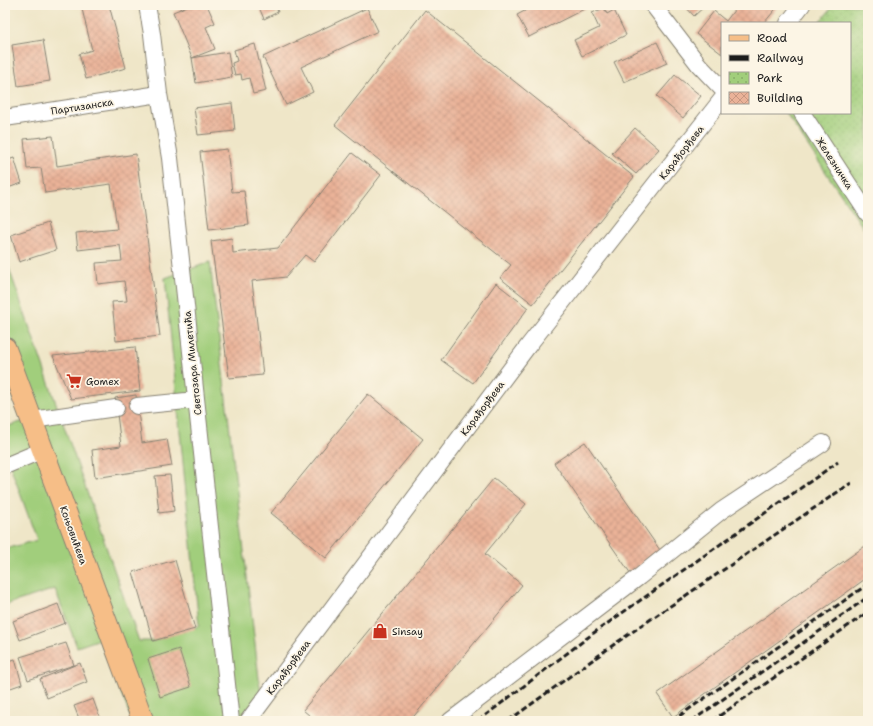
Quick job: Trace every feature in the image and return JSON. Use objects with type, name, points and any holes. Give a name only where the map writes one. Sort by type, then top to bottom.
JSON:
[{"type":"main road","name":"Коњовићева","points":[[5,348],[143,721]]},
{"type":"street","name":"Светозара Милетића","points":[[147,5],[159,94],[170,158],[231,721]]},
{"type":"street","points":[[654,5],[699,65],[721,88]]},
{"type":"street","points":[[789,22],[802,5]]},
{"type":"street","name":"Партизанска","points":[[5,118],[159,94]]},
{"type":"street","name":"Карађорђева","points":[[248,721],[528,346],[721,100]]},
{"type":"street","name":"Железничка","points":[[803,114],[868,214]]},
{"type":"street","points":[[138,406],[196,400]]},
{"type":"street","points":[[32,420],[116,408]]},
{"type":"street","points":[[450,721],[721,512],[823,443]]},
{"type":"street","points":[[5,466],[43,450]]},
{"type":"green space","points":[[834,5],[868,5],[868,235],[787,114],[851,114],[851,22],[820,22]]},
{"type":"green space","points":[[5,257],[139,641],[153,641],[199,626],[165,278],[210,262],[264,721],[132,721],[100,639],[77,647],[55,589],[5,605],[5,549],[37,540],[7,457],[5,458],[5,427],[24,421],[5,372]]},
{"type":"building","points":[[81,5],[109,5],[126,68],[86,79],[79,54],[92,50]]},
{"type":"building","points":[[190,5],[207,5],[215,23],[206,27],[215,49],[192,58],[173,12]]},
{"type":"building","points":[[258,5],[275,5],[278,12],[264,19]]},
{"type":"building","points":[[536,5],[592,5],[529,37],[517,15]]},
{"type":"building","points":[[684,5],[706,5],[694,16]]},
{"type":"building","points":[[738,5],[779,5],[765,22],[721,22],[721,53],[696,34],[714,11],[726,21]]},
{"type":"building","points":[[367,8],[378,31],[301,67],[313,92],[286,105],[263,57]]},
{"type":"building","points":[[604,8],[607,14],[614,10],[626,35],[582,56],[574,40],[599,28],[592,13]]},
{"type":"building","points":[[425,10],[634,177],[533,304],[500,278],[511,265],[335,125]]},
{"type":"building","points":[[43,40],[50,81],[18,86],[12,45]]},
{"type":"building","points":[[657,42],[667,63],[624,82],[614,62]]},
{"type":"building","points":[[255,44],[266,91],[253,94],[249,78],[242,80],[241,74],[235,75],[232,63],[237,61],[234,50]]},
{"type":"building","points":[[228,52],[232,77],[196,83],[192,58]]},
{"type":"building","points":[[675,75],[701,96],[683,118],[657,96]]},
{"type":"building","points":[[5,78],[9,89],[5,90]]},
{"type":"building","points":[[232,103],[235,131],[198,135],[194,108]]},
{"type":"building","points":[[635,128],[659,149],[636,174],[612,153]]},
{"type":"building","points":[[53,136],[57,166],[136,154],[160,336],[116,341],[112,302],[127,301],[124,281],[98,284],[96,263],[122,261],[120,245],[78,250],[76,233],[117,229],[111,184],[45,193],[41,168],[27,169],[24,139]]},
{"type":"building","points":[[227,149],[232,192],[244,191],[249,225],[209,230],[200,152]]},
{"type":"building","points":[[352,153],[381,175],[314,262],[305,255],[286,277],[252,281],[263,375],[229,378],[211,241],[232,238],[233,253],[278,248]]},
{"type":"building","points":[[14,158],[22,183],[5,189],[5,161]]},
{"type":"building","points":[[48,223],[56,250],[19,262],[11,235]]},
{"type":"building","points":[[496,283],[528,308],[473,383],[441,360]]},
{"type":"building","points":[[135,347],[140,391],[71,399],[53,356]]},
{"type":"building","points":[[368,394],[423,439],[326,558],[271,513]]},
{"type":"building","points":[[136,395],[142,443],[167,439],[172,466],[95,478],[92,450],[121,446],[115,398]]},
{"type":"building","points":[[585,442],[662,553],[631,574],[554,463]]},
{"type":"building","points":[[170,475],[174,511],[159,513],[155,476]]},
{"type":"building","points":[[494,478],[526,504],[485,554],[522,585],[410,721],[316,721],[303,710]]},
{"type":"building","points":[[868,544],[868,577],[673,717],[657,694]]},
{"type":"building","points":[[175,560],[195,629],[153,641],[133,572]]},
{"type":"building","points":[[58,604],[65,623],[20,640],[13,621]]},
{"type":"building","points":[[66,643],[74,665],[28,680],[20,657]]},
{"type":"building","points":[[179,649],[191,687],[160,697],[148,659]]},
{"type":"building","points":[[15,659],[22,684],[5,690],[5,662]]},
{"type":"building","points":[[80,663],[87,682],[47,698],[40,679]]},
{"type":"building","points":[[93,699],[101,721],[80,721],[74,706]]},
{"type":"railway","points":[[478,721],[595,632],[838,462]]},
{"type":"railway","points":[[508,721],[616,643],[851,483]]},
{"type":"railway","points":[[672,721],[868,584]]},
{"type":"railway","points":[[692,721],[868,597]]},
{"type":"railway","points":[[712,721],[868,612]]},
{"type":"place","name":"Gomex","points":[[74,381]]},
{"type":"place","name":"Sinsay","points":[[380,631]]}]
